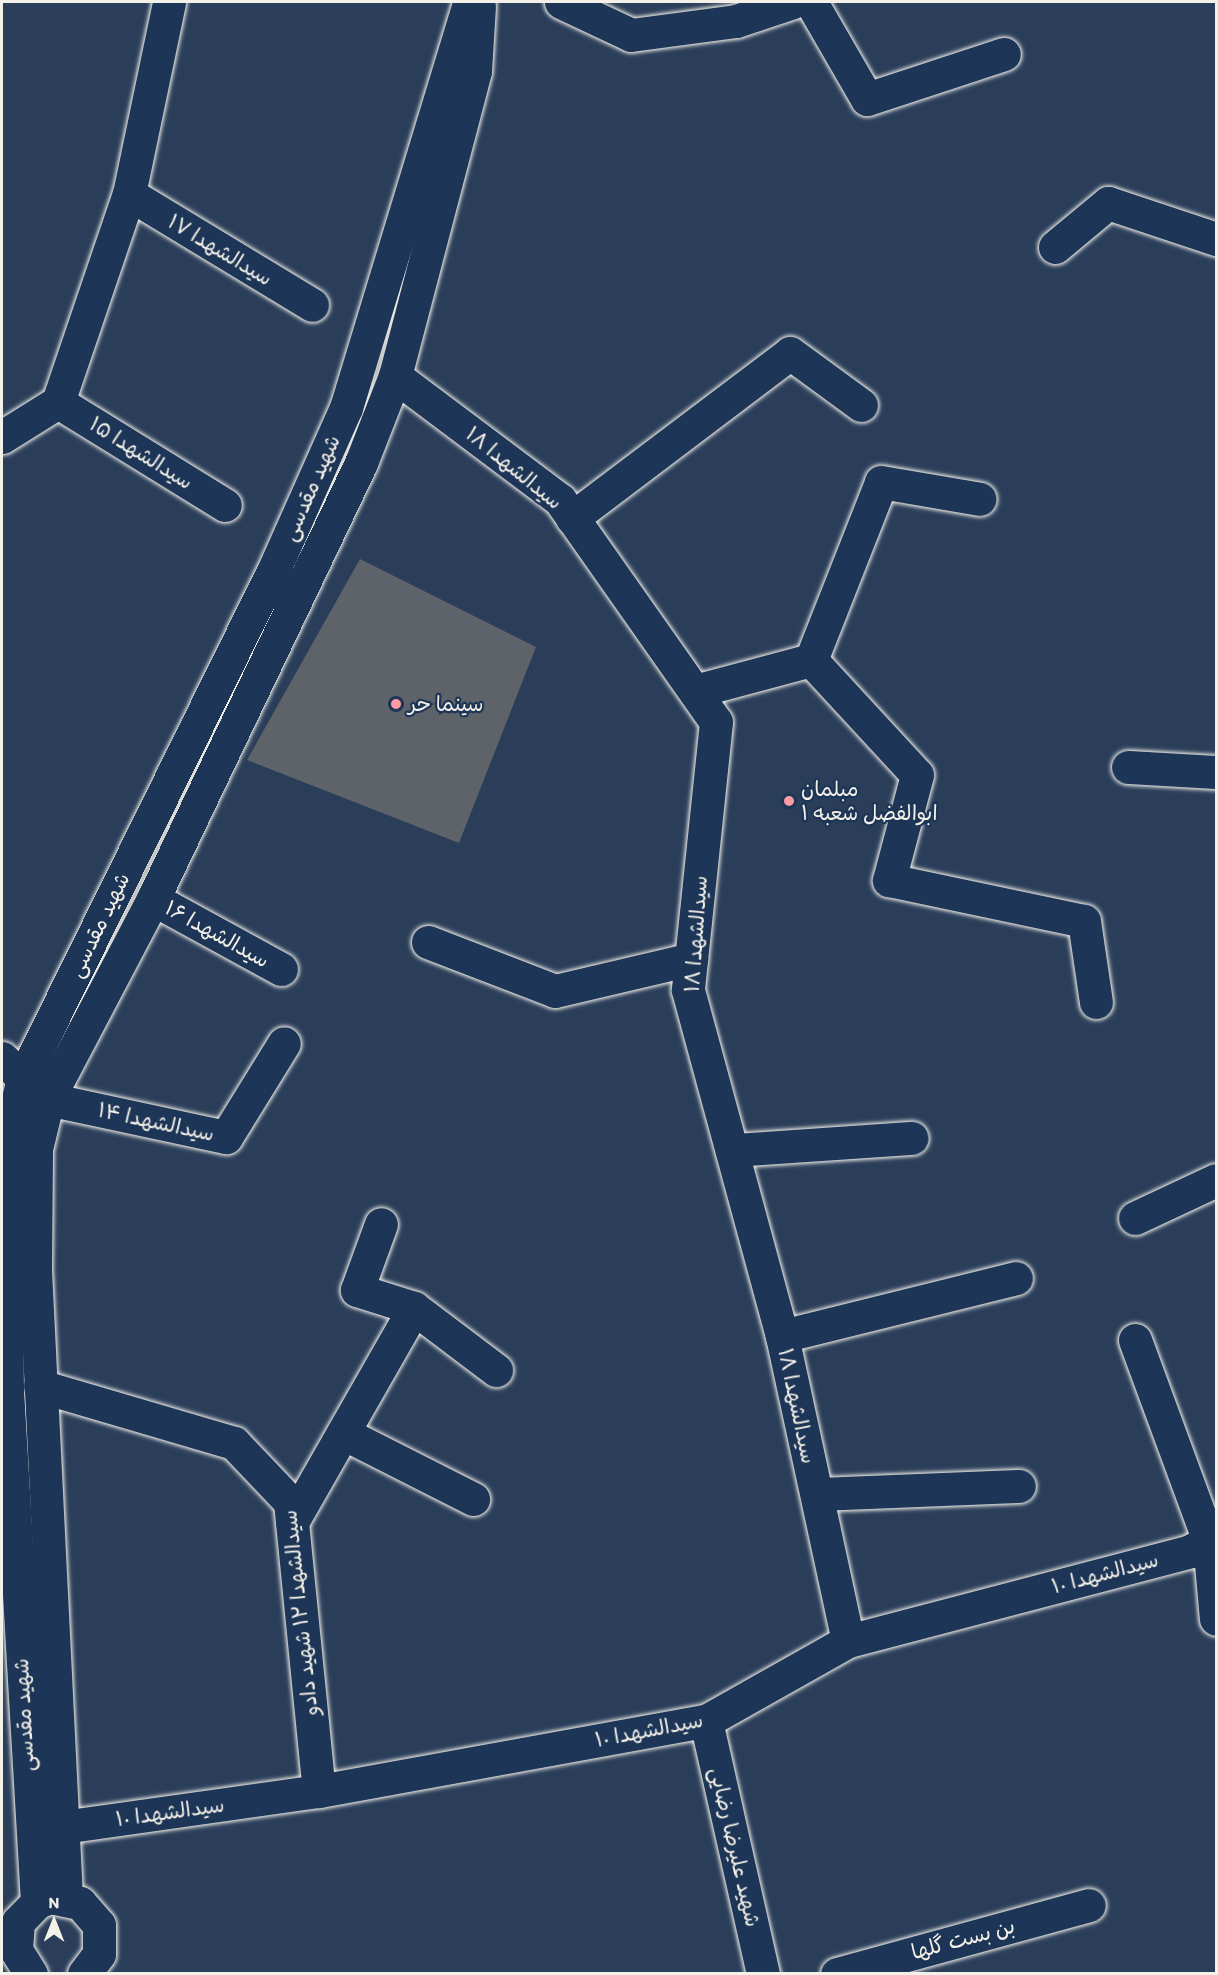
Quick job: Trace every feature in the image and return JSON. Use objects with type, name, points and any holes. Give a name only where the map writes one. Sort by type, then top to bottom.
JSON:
[{"type":"street","points":[[2,437],[58,402],[129,194],[170,2]]},
{"type":"street","name":"شهید مقدسی","points":[[52,1900],[46,1827],[6,1496],[4,1388],[6,1166],[12,1068],[276,565],[346,408],[468,2]]},
{"type":"street","name":"شهید مقدسی","points":[[46,1827],[40,1386],[33,1203],[36,1149],[48,1099],[153,898],[361,463],[395,376],[475,71],[479,2]]},
{"type":"street","points":[[561,2],[631,35],[734,11],[793,2]]},
{"type":"street","points":[[811,2],[867,99],[1004,54]]},
{"type":"street","name":"سیدالشهدا ۱۷","points":[[129,194],[312,305]]},
{"type":"street","points":[[1055,247],[1108,203],[1216,239]]},
{"type":"street","points":[[572,518],[790,353],[861,405]]},
{"type":"street","name":"سیدالشهدا ۱۸","points":[[395,376],[560,500],[716,722],[688,990],[734,1150],[782,1336],[849,1641]]},
{"type":"street","name":"سیدالشهدا ۱۵","points":[[58,402],[225,505]]},
{"type":"street","points":[[811,660],[881,482],[980,499]]},
{"type":"street","points":[[695,691],[811,660]]},
{"type":"street","points":[[811,660],[916,775],[889,880],[1084,921],[1096,1002]]},
{"type":"street","points":[[1128,767],[1216,772]]},
{"type":"street","name":"سیدالشهدا ۱۶","points":[[153,898],[281,969]]},
{"type":"street","points":[[428,942],[555,991],[691,959]]},
{"type":"street","name":"سیدالشهدا ۱۴","points":[[48,1099],[226,1137],[284,1043]]},
{"type":"street","points":[[12,1068],[48,1099]]},
{"type":"street","points":[[734,1150],[912,1138]]},
{"type":"street","points":[[1135,1218],[1216,1180]]},
{"type":"street","points":[[381,1224],[357,1290],[414,1308],[495,1370]]},
{"type":"street","points":[[782,1336],[1016,1278]]},
{"type":"street","points":[[292,1522],[414,1308]]},
{"type":"street","points":[[1135,1340],[1213,1539],[1216,1619]]},
{"type":"street","name":"سیدالشهدا ۱۲ شهید دادو","points":[[40,1386],[234,1443],[290,1502],[319,1791]]},
{"type":"street","points":[[343,1433],[473,1499]]},
{"type":"street","points":[[817,1494],[1019,1486]]},
{"type":"street","name":"سیدالشهدا ۱۰","points":[[46,1827],[319,1791],[706,1721],[849,1641],[1190,1551],[1213,1539]]},
{"type":"street","name":"شهید علیرضا رضایی","points":[[706,1721],[763,1974]]},
{"type":"street","points":[[31,1974],[21,1963],[8,1937],[18,1922],[52,1900],[91,1912],[99,1925],[99,1954],[90,1971]]},
{"type":"street","name":"بن بست گلها","points":[[837,1974],[1089,1905]]},
{"type":"building","name":"سینما حر","points":[[360,559],[536,647],[459,843],[247,760]]},
{"type":"place","name":"سینما حر","points":[[396,704]]},
{"type":"place","name":"مبلمان ابوالفضل شعبه ۱","points":[[789,801]]}]
